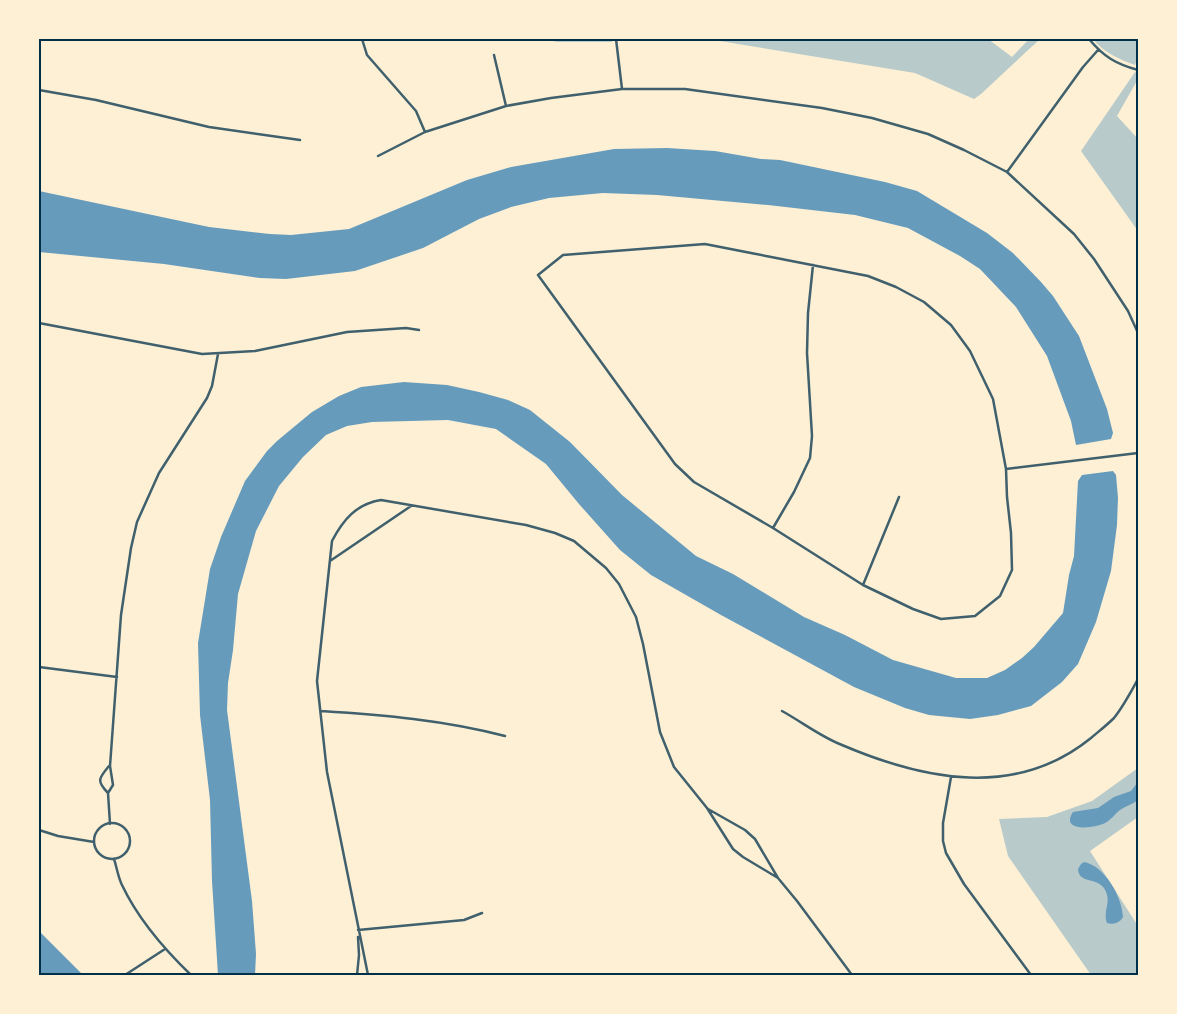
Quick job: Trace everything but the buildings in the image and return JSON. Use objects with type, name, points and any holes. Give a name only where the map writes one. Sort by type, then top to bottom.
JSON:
[{"type":"street","points":[[362,39],[367,55],[416,110],[425,132]]},
{"type":"street","points":[[616,39],[622,89]]},
{"type":"street","points":[[1089,39],[1098,50],[1118,64],[1138,70]]},
{"type":"street","points":[[1007,172],[1083,67],[1098,50]]},
{"type":"street","points":[[494,56],[506,106]]},
{"type":"street","points":[[378,156],[425,132],[506,106],[622,89],[686,90],[830,110],[872,118],[928,134],[1007,172],[1074,234],[1094,259],[1128,311],[1138,333]]},
{"type":"street","points":[[39,90],[96,100],[209,127],[300,140]]},
{"type":"street","points":[[705,244],[813,265],[868,276],[896,287],[924,302],[951,324],[970,351],[992,399],[1006,469],[1012,570],[1000,596],[976,616],[941,619],[913,609],[863,585],[773,528],[694,482],[675,464],[538,275],[563,255],[705,244]]},
{"type":"street","points":[[773,528],[794,492],[810,458],[812,436],[807,353],[808,313],[813,265]]},
{"type":"street","points":[[39,324],[202,354],[255,351],[347,332],[406,328],[419,330]]},
{"type":"street","points":[[110,824],[108,793],[113,785],[110,766],[123,606],[131,548],[137,522],[159,473],[207,398],[212,386],[218,354]]},
{"type":"street","points":[[1006,469],[1138,454]]},
{"type":"street","points":[[863,585],[899,497]]},
{"type":"street","points":[[368,975],[327,772],[318,681],[332,541],[347,517],[359,506],[381,500],[526,525],[555,533],[574,541],[606,568],[619,584],[636,617],[660,732],[678,774],[707,808],[734,848],[744,857],[778,878]]},
{"type":"street","points":[[330,561],[412,505]]},
{"type":"street","points":[[39,667],[117,677]]},
{"type":"street","points":[[782,711],[840,745],[890,763],[928,774],[951,777],[980,779],[1004,777],[1026,772],[1058,760],[1079,747],[1113,718],[1138,679]]},
{"type":"street","points":[[321,711],[420,719],[465,726],[505,736]]},
{"type":"street","points":[[108,793],[99,781],[101,775],[110,766]]},
{"type":"street","points":[[951,777],[944,822],[943,841],[946,853],[964,884],[1031,975]]},
{"type":"street","points":[[707,808],[745,830],[754,839],[778,878],[852,975]]},
{"type":"street","points":[[110,824],[121,826],[130,838],[126,853],[114,859],[108,859],[99,854],[95,849],[94,842],[96,833],[100,828],[110,824]]},
{"type":"street","points":[[39,830],[58,836],[94,842]]},
{"type":"street","points":[[114,859],[121,883],[145,924],[165,949],[191,975]]},
{"type":"street","points":[[358,930],[464,920],[482,913]]},
{"type":"street","points":[[357,975],[359,955],[358,930]]},
{"type":"street","points":[[126,975],[165,949]]},
{"type":"shaded area","points":[[544,39],[612,39],[612,42],[557,42]]},
{"type":"shaded area","points":[[670,39],[988,39],[1012,57],[1029,39],[1040,39],[974,99],[915,73],[714,40]]},
{"type":"shaded area","points":[[1093,39],[1138,39],[1138,56],[1135,65],[1107,52]]},
{"type":"shaded area","points":[[1135,72],[1138,74],[1138,79],[1117,116],[1138,139],[1138,231],[1081,151]]},
{"type":"shaded area","points":[[1138,768],[1138,817],[1090,851],[1138,926],[1138,975],[1091,975],[1008,856],[999,819],[1047,817],[1092,801]]},
{"type":"water","points":[[667,148],[715,151],[761,159],[780,160],[885,182],[917,191],[987,233],[1013,253],[1041,282],[1053,296],[1079,336],[1107,409],[1113,433],[1111,439],[1076,445],[1071,421],[1047,356],[1016,307],[980,269],[908,228],[855,215],[657,195],[603,193],[549,198],[511,207],[479,219],[423,248],[355,271],[286,279],[260,278],[164,264],[39,252],[39,191],[209,227],[291,235],[349,229],[467,180],[511,167],[614,149]]},
{"type":"water","points":[[404,382],[447,385],[479,392],[508,400],[530,410],[570,442],[622,495],[696,556],[733,574],[804,617],[845,635],[893,660],[956,678],[987,678],[1005,670],[1034,647],[1063,613],[1074,556],[1078,481],[1082,475],[1113,471],[1116,475],[1118,498],[1117,525],[1111,571],[1096,622],[1078,664],[1062,682],[1031,706],[998,715],[970,719],[929,715],[905,708],[854,687],[651,575],[620,550],[546,464],[496,429],[448,420],[372,422],[347,426],[326,435],[303,457],[279,486],[256,531],[238,594],[228,683],[227,710],[252,901],[256,954],[255,975],[218,975],[212,881],[210,800],[200,715],[198,643],[210,569],[221,537],[245,481],[267,451],[277,441],[312,412],[339,396],[361,387]]},
{"type":"water","points":[[1138,782],[1138,800],[1120,810],[1107,822],[1088,827],[1075,826],[1071,823],[1070,819],[1073,812],[1098,808],[1114,797],[1131,791]]},
{"type":"water","points":[[1084,862],[1099,869],[1116,892],[1123,917],[1118,922],[1114,924],[1107,923],[1108,898],[1104,888],[1097,882],[1085,879],[1079,874],[1078,869]]},
{"type":"water","points":[[39,931],[83,975],[41,975],[39,973]]}]
